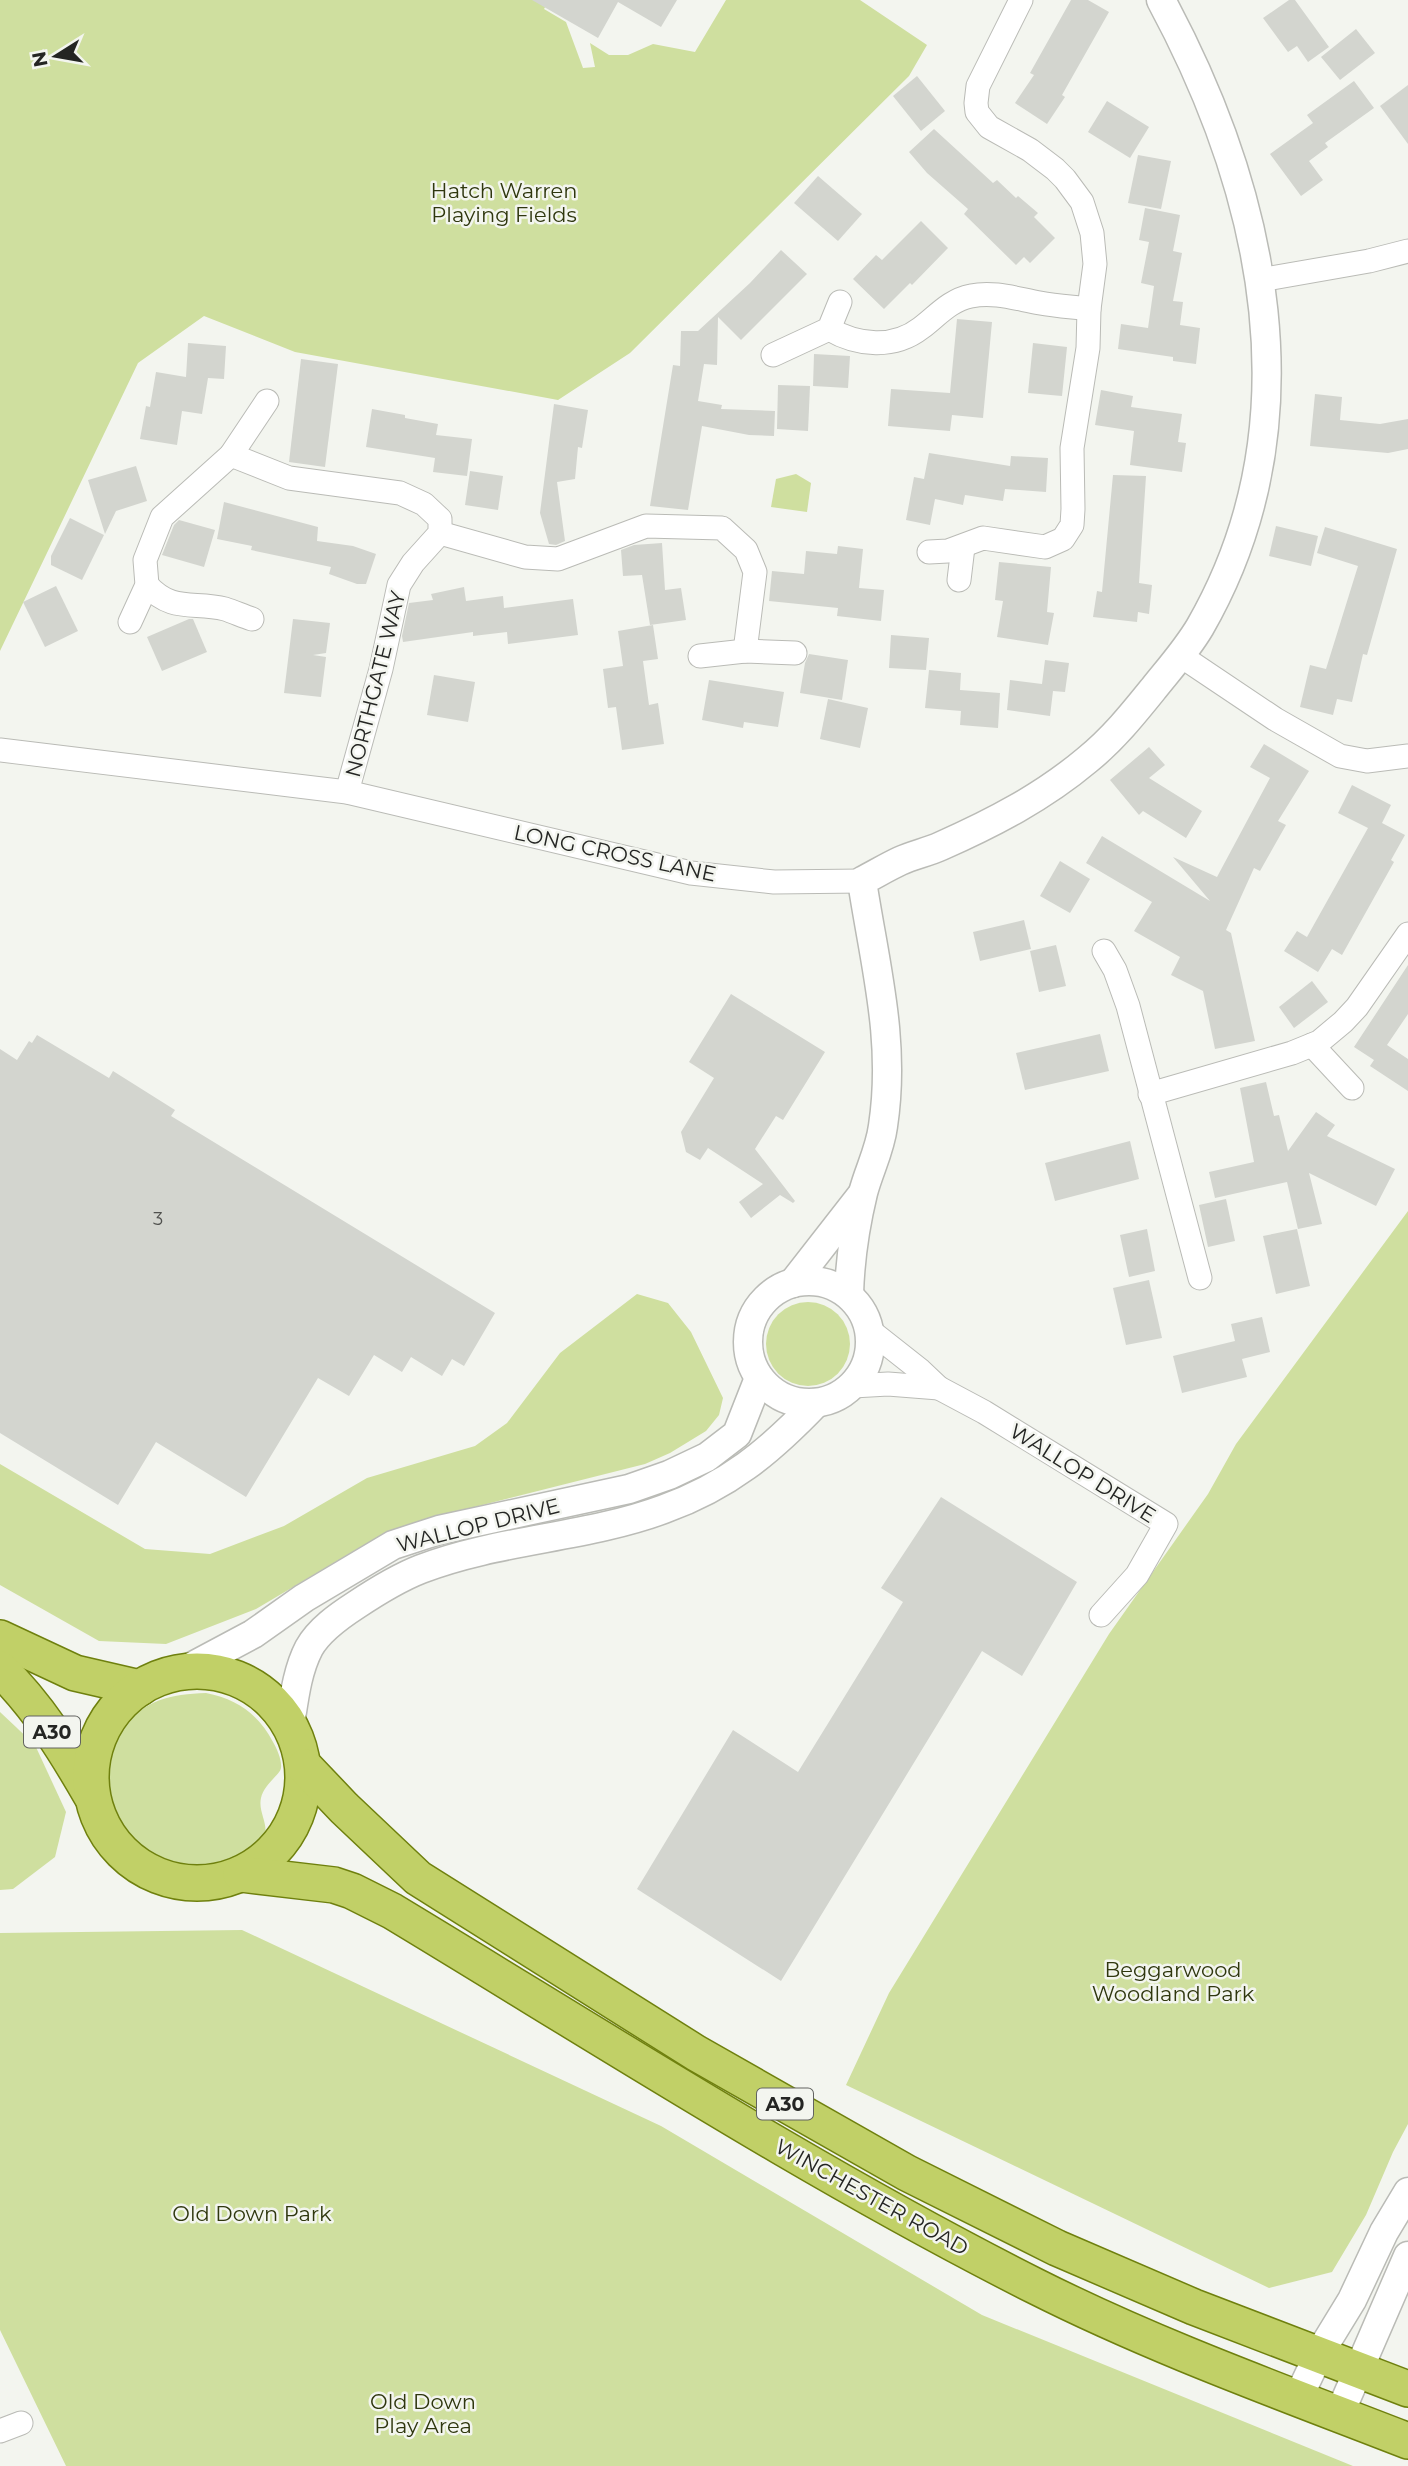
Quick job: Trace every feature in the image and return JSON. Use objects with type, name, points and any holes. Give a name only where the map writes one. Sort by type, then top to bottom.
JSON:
[{"type":"main road","points":[[0,1638],[75,1673],[140,1689]]},
{"type":"main road","name":"A30","points":[[0,1669],[45,1722],[94,1801]]},
{"type":"main road","points":[[178,1674],[210,1674],[253,1689],[290,1725],[305,1767],[300,1806],[288,1834],[268,1858],[241,1874],[185,1881],[168,1880],[151,1873],[121,1851],[109,1836],[94,1801],[89,1777],[90,1757],[98,1730],[112,1708],[140,1689],[178,1674]]},
{"type":"main road","name":"WINCHESTER ROAD","points":[[305,1767],[418,1878],[696,2053],[906,2173],[1057,2248],[1194,2308],[1408,2389]]},
{"type":"main road","name":"WINCHESTER ROAD","points":[[241,1874],[334,1885],[372,1900],[784,2149],[1034,2286],[1188,2356],[1408,2441]]},
{"type":"street","points":[[929,552],[948,551],[983,538],[1045,547],[1063,539],[1072,525],[1072,448],[1088,348],[1094,249],[1092,233],[1082,202],[1055,169],[1030,150],[989,127],[978,112],[976,95],[1021,0]]},
{"type":"street","name":"LONG CROSS LANE","points":[[0,750],[347,792],[691,873],[774,882],[862,881],[900,861],[1000,819],[1058,783],[1110,740],[1181,656],[1200,627],[1238,547],[1253,498],[1264,431],[1268,388],[1265,319],[1260,280],[1244,212],[1222,137],[1191,59],[1161,0]]},
{"type":"street","points":[[1260,280],[1369,261],[1408,251]]},
{"type":"street","points":[[829,329],[860,341],[895,341],[914,332],[952,303],[983,294],[1089,309]]},
{"type":"street","points":[[773,355],[829,329],[839,302]]},
{"type":"street","points":[[252,620],[224,609],[173,604],[157,596],[148,585],[145,560],[162,517],[231,455],[267,401]]},
{"type":"street","points":[[231,455],[289,478],[400,493],[424,504],[440,519],[440,533],[525,557],[558,559],[646,526],[722,528],[746,550],[755,572],[745,651]]},
{"type":"street","name":"NORTHGATE WAY","points":[[347,792],[382,669],[399,585],[413,563],[440,533]]},
{"type":"street","points":[[959,580],[963,547]]},
{"type":"street","points":[[130,622],[148,585]]},
{"type":"street","points":[[700,656],[745,651],[795,653]]},
{"type":"street","points":[[1181,656],[1275,719],[1347,759],[1379,761],[1408,755]]},
{"type":"street","points":[[816,1404],[785,1398],[775,1393],[759,1378],[748,1355],[751,1320],[763,1301],[793,1283],[812,1281],[833,1286],[849,1294],[849,1266],[864,1192],[880,1147],[888,1065],[883,992],[862,881]]},
{"type":"street","points":[[1150,1094],[1312,1045],[1329,1035],[1357,1007],[1408,934]]},
{"type":"street","points":[[1104,951],[1138,1004],[1150,1094],[1200,1278]]},
{"type":"street","points":[[1312,1045],[1352,1088]]},
{"type":"street","points":[[793,1283],[864,1192]]},
{"type":"street","name":"WALLOP DRIVE","points":[[849,1294],[858,1306],[868,1329],[939,1388],[984,1412],[1166,1524],[1137,1575],[1101,1615]]},
{"type":"street","points":[[853,1386],[865,1362],[868,1329]]},
{"type":"street","name":"WALLOP DRIVE","points":[[178,1674],[253,1634],[304,1598],[393,1545],[458,1526],[629,1489],[669,1475],[707,1457],[737,1434],[759,1378]]},
{"type":"street","name":"WALLOP DRIVE","points":[[290,1725],[301,1667],[317,1636],[345,1612],[384,1587],[421,1569],[457,1558],[629,1520],[683,1502],[714,1487],[757,1459],[780,1441],[816,1404],[838,1398],[853,1386],[888,1384],[939,1388]]},
{"type":"street","points":[[1297,2400],[1319,2354],[1352,2301],[1373,2255],[1408,2192]]},
{"type":"street","points":[[1339,2415],[1408,2256]]},
{"type":"green space","name":"Hatch Warren Playing Fields","points":[[0,0],[549,0],[544,9],[566,22],[583,68],[595,67],[590,43],[609,55],[628,55],[653,44],[695,52],[726,0],[860,0],[927,45],[909,76],[630,353],[558,400],[295,352],[204,316],[138,363],[0,651]]},
{"type":"green space","points":[[796,474],[811,483],[807,512],[771,507],[776,479]]},
{"type":"green space","name":"Beggarwood Woodland Park","points":[[1408,1211],[1408,2124],[1366,2215],[1332,2272],[1269,2288],[846,2085],[889,1993],[1109,1634],[1208,1494],[1236,1444]]},
{"type":"green space","points":[[637,1294],[668,1303],[691,1332],[723,1398],[719,1415],[706,1431],[670,1453],[645,1464],[431,1518],[364,1545],[256,1609],[166,1644],[99,1641],[0,1585],[0,1464],[145,1549],[210,1554],[284,1526],[367,1478],[475,1446],[507,1423],[560,1353]]},
{"type":"green space","points":[[808,1302],[824,1305],[838,1314],[847,1328],[850,1344],[847,1360],[838,1374],[824,1383],[808,1386],[792,1383],[778,1374],[769,1360],[766,1344],[769,1328],[778,1314],[792,1305]]},
{"type":"green space","points":[[206,1693],[237,1704],[261,1723],[275,1745],[281,1768],[263,1793],[260,1803],[265,1835],[254,1847],[233,1863],[202,1873],[173,1871],[147,1860],[126,1840],[112,1815],[105,1787],[108,1758],[122,1729],[139,1711],[170,1697]]},
{"type":"green space","points":[[0,1712],[35,1745],[66,1812],[55,1857],[13,1889],[0,1890]]},
{"type":"green space","name":"Old Down Park","points":[[242,1930],[661,2126],[982,2315],[1353,2466],[66,2466],[0,2330],[0,1933]]},
{"type":"building","points":[[532,0],[677,0],[661,27],[618,2],[598,38]]},
{"type":"building","points":[[1071,0],[1088,0],[1109,12],[1062,95],[1065,97],[1047,124],[1015,103],[1034,75],[1030,73]]},
{"type":"building","points":[[1289,0],[1295,0],[1329,47],[1308,62],[1297,46],[1288,52],[1263,18]]},
{"type":"building","points":[[1356,29],[1375,53],[1340,80],[1321,57]]},
{"type":"building","points":[[917,76],[945,111],[921,131],[893,96]]},
{"type":"building","points":[[1354,81],[1374,108],[1325,143],[1328,147],[1309,161],[1323,180],[1301,196],[1270,154],[1313,123],[1307,115]]},
{"type":"building","points":[[1408,85],[1408,144],[1380,106]]},
{"type":"building","points":[[1107,101],[1149,127],[1130,158],[1088,132]]},
{"type":"building","points":[[934,129],[993,183],[997,180],[1016,198],[1018,196],[1038,213],[1034,217],[1055,238],[1030,263],[1024,257],[1016,265],[964,214],[968,209],[927,173],[909,152]]},
{"type":"building","points":[[1138,155],[1171,161],[1161,209],[1128,203]]},
{"type":"building","points":[[818,176],[862,214],[838,241],[794,203]]},
{"type":"building","points":[[1145,208],[1180,215],[1173,251],[1182,253],[1173,301],[1183,302],[1180,325],[1200,328],[1196,364],[1173,361],[1173,357],[1118,349],[1121,324],[1148,328],[1154,286],[1141,283],[1149,242],[1139,240]]},
{"type":"building","points":[[921,221],[948,248],[884,309],[853,279],[876,255],[882,260]]},
{"type":"building","points":[[781,250],[807,274],[741,340],[718,317],[717,365],[704,364],[698,401],[722,405],[721,409],[775,411],[774,436],[749,435],[702,426],[688,510],[650,506],[673,365],[680,366],[681,331],[698,331]]},
{"type":"building","points":[[957,319],[992,322],[983,418],[952,415],[950,431],[888,426],[891,389],[950,393]]},
{"type":"building","points":[[188,343],[226,346],[224,379],[208,378],[202,414],[182,411],[177,445],[140,439],[146,406],[150,407],[156,372],[186,377]]},
{"type":"building","points":[[1033,343],[1067,347],[1062,396],[1028,393]]},
{"type":"building","points":[[814,354],[850,356],[848,388],[813,386]]},
{"type":"building","points":[[301,359],[338,364],[325,467],[289,462]]},
{"type":"building","points":[[778,385],[810,386],[808,431],[777,429]]},
{"type":"building","points":[[1101,390],[1133,396],[1131,407],[1182,414],[1178,442],[1186,443],[1182,472],[1130,465],[1134,431],[1095,425]]},
{"type":"building","points":[[1315,394],[1342,397],[1340,420],[1380,424],[1408,419],[1408,449],[1388,453],[1310,446]]},
{"type":"building","points":[[554,404],[588,410],[582,448],[578,447],[575,479],[557,482],[565,541],[556,545],[549,544],[540,513]]},
{"type":"building","points":[[372,409],[438,424],[436,435],[472,439],[467,476],[433,472],[435,458],[366,447]]},
{"type":"building","points":[[929,453],[1010,466],[1011,456],[1048,458],[1046,492],[1005,489],[1003,501],[965,495],[963,505],[935,499],[930,525],[906,520],[914,477],[924,479]]},
{"type":"building","points":[[136,466],[147,501],[116,511],[105,534],[88,480]]},
{"type":"building","points":[[470,471],[503,476],[498,510],[465,505]]},
{"type":"building","points":[[1113,475],[1146,476],[1139,583],[1152,585],[1149,614],[1138,612],[1137,622],[1093,617],[1097,591],[1102,592]]},
{"type":"building","points":[[224,502],[318,527],[317,541],[353,546],[376,554],[366,584],[357,584],[329,574],[331,567],[251,550],[252,546],[217,539]]},
{"type":"building","points":[[70,518],[104,535],[82,580],[51,565],[51,556]]},
{"type":"building","points":[[179,520],[215,530],[204,567],[162,555],[174,525]]},
{"type":"building","points":[[1276,526],[1318,536],[1311,566],[1269,556]]},
{"type":"building","points":[[1325,527],[1397,549],[1367,655],[1363,654],[1352,702],[1337,699],[1333,715],[1300,707],[1310,665],[1326,669],[1358,566],[1317,553]]},
{"type":"building","points":[[662,543],[665,590],[681,588],[686,620],[650,625],[642,575],[623,576],[621,550],[634,545]]},
{"type":"building","points":[[838,546],[863,549],[859,588],[884,590],[881,621],[837,616],[838,608],[769,601],[772,571],[804,574],[806,551],[837,554]]},
{"type":"building","points":[[999,562],[1051,567],[1047,612],[1054,613],[1048,645],[997,637],[1003,601],[995,600]]},
{"type":"building","points":[[56,586],[78,631],[45,647],[23,602]]},
{"type":"building","points":[[464,587],[466,601],[503,596],[504,608],[573,599],[578,635],[508,644],[507,632],[473,636],[473,632],[403,642],[409,603],[433,600],[431,594]]},
{"type":"building","points":[[193,619],[207,652],[162,671],[147,637]]},
{"type":"building","points":[[293,619],[330,623],[326,653],[313,655],[326,657],[321,697],[284,693]]},
{"type":"building","points":[[653,625],[658,659],[643,661],[649,705],[658,703],[664,744],[622,750],[616,707],[608,708],[603,669],[623,666],[618,631]]},
{"type":"building","points":[[891,635],[929,638],[926,670],[889,668]]},
{"type":"building","points":[[809,654],[848,660],[842,700],[800,693]]},
{"type":"building","points":[[1045,660],[1069,663],[1065,692],[1053,691],[1050,716],[1007,710],[1010,680],[1042,684]]},
{"type":"building","points":[[929,670],[961,673],[960,690],[1000,693],[998,728],[960,725],[961,711],[925,708]]},
{"type":"building","points":[[434,675],[475,682],[468,722],[427,715]]},
{"type":"building","points":[[709,680],[784,692],[778,727],[744,722],[743,728],[702,720]]},
{"type":"building","points":[[828,699],[868,708],[860,748],[820,739]]},
{"type":"building","points":[[1264,744],[1309,771],[1278,821],[1286,825],[1260,871],[1254,868],[1226,930],[1231,933],[1255,1041],[1215,1049],[1203,991],[1171,975],[1180,957],[1134,931],[1152,902],[1086,863],[1102,836],[1210,901],[1173,857],[1217,877],[1270,778],[1250,767]]},
{"type":"building","points":[[1149,747],[1165,765],[1149,778],[1202,811],[1186,838],[1143,811],[1139,815],[1110,780]]},
{"type":"building","points":[[1352,785],[1391,805],[1382,823],[1405,835],[1391,860],[1394,862],[1342,955],[1332,949],[1318,972],[1284,951],[1297,931],[1307,937],[1368,828],[1338,813]]},
{"type":"building","points":[[1060,861],[1090,879],[1070,913],[1040,896]]},
{"type":"building","points":[[1024,920],[1031,949],[980,961],[973,932]]},
{"type":"building","points":[[1056,945],[1066,986],[1039,992],[1030,951]]},
{"type":"building","points":[[1408,965],[1408,1014],[1387,1045],[1408,1059],[1408,1091],[1370,1066],[1374,1060],[1354,1047]]},
{"type":"building","points":[[1312,981],[1328,1002],[1294,1028],[1279,1007]]},
{"type":"building","points":[[731,994],[825,1052],[783,1120],[776,1116],[755,1149],[795,1201],[793,1203],[780,1195],[751,1218],[739,1202],[763,1184],[708,1148],[700,1160],[686,1152],[681,1132],[714,1078],[689,1062]]},
{"type":"building","points":[[1100,1034],[1109,1071],[1025,1090],[1016,1053]]},
{"type":"building","points":[[37,1035],[109,1078],[113,1071],[175,1110],[171,1116],[495,1313],[464,1366],[452,1359],[442,1376],[411,1357],[402,1372],[374,1355],[349,1396],[318,1378],[246,1497],[156,1442],[118,1505],[0,1433],[0,1049],[17,1060],[29,1041],[32,1043]]},
{"type":"building","points":[[1266,1082],[1274,1116],[1279,1115],[1288,1151],[1316,1112],[1335,1125],[1327,1136],[1395,1169],[1376,1206],[1309,1173],[1322,1224],[1298,1229],[1287,1182],[1215,1198],[1209,1172],[1254,1162],[1240,1088]]},
{"type":"building","points":[[1130,1141],[1139,1179],[1055,1201],[1045,1163]]},
{"type":"building","points":[[1226,1199],[1235,1241],[1208,1247],[1199,1205]]},
{"type":"building","points":[[1147,1229],[1155,1271],[1129,1277],[1120,1235]]},
{"type":"building","points":[[1297,1229],[1310,1286],[1276,1294],[1263,1236]]},
{"type":"building","points":[[1149,1280],[1162,1338],[1126,1345],[1113,1288]]},
{"type":"building","points":[[1262,1317],[1270,1352],[1242,1359],[1247,1377],[1182,1393],[1173,1356],[1235,1341],[1231,1324]]},
{"type":"building","points":[[941,1497],[1077,1582],[1022,1676],[982,1651],[781,1981],[637,1889],[733,1730],[798,1772],[903,1602],[881,1588]]},
{"type":"park label","name":"Old Down Play Area","points":[[423,2413]]}]
